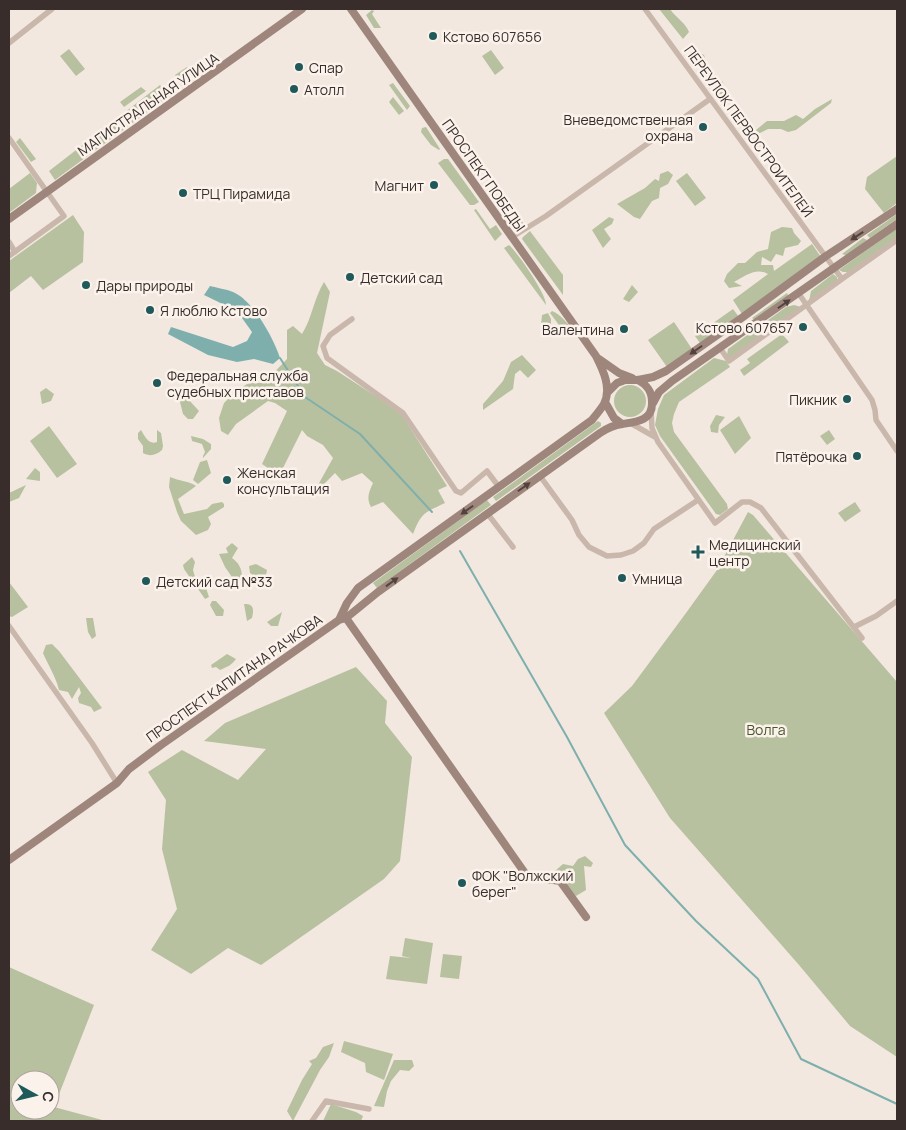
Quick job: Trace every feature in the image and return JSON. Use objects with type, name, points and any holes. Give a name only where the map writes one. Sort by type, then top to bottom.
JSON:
[{"type":"street","points":[[9,43],[52,9]]},
{"type":"street","name":"МАГИСТРАЛЬНАЯ УЛИЦА","points":[[9,219],[302,9]]},
{"type":"street","name":"ПРОСПЕКТ ПОБЕДЫ","points":[[350,9],[596,356]]},
{"type":"street","name":"ПЕРЕУЛОК ПЕРВОСТРОИТЕЛЕЙ","points":[[645,9],[842,279]]},
{"type":"street","points":[[512,237],[546,216],[710,99]]},
{"type":"street","points":[[9,138],[64,216],[9,256]]},
{"type":"street","points":[[607,393],[617,383],[625,380],[653,377],[666,371],[826,256],[897,209]]},
{"type":"street","points":[[586,917],[560,881],[528,876],[342,619],[600,433],[622,424],[632,424],[646,417],[659,392],[672,381],[897,224]]},
{"type":"street","points":[[720,348],[728,361],[897,240]]},
{"type":"street","points":[[9,242],[15,252]]},
{"type":"street","points":[[799,294],[872,400],[876,420],[897,451]]},
{"type":"street","points":[[352,319],[330,335],[323,346],[327,358],[402,413],[456,491],[461,493],[487,471],[499,487]]},
{"type":"street","points":[[596,356],[620,373],[636,379],[649,388],[652,407],[651,418],[655,437],[715,523],[742,502],[750,502],[761,508],[862,638]]},
{"type":"street","points":[[596,356],[604,371],[607,393],[605,402],[614,418],[622,424]]},
{"type":"street","points":[[666,371],[672,381]]},
{"type":"street","name":"ПРОСПЕКТ КАПИТАНА РАЧКОВА","points":[[9,860],[117,783],[129,769],[161,745],[342,619],[347,603],[358,588],[592,420],[605,402]]},
{"type":"street","points":[[632,424],[655,437]]},
{"type":"street","points":[[540,476],[589,547],[607,556],[620,556],[633,551],[644,543],[654,529],[698,500]]},
{"type":"street","points":[[487,513],[513,547]]},
{"type":"street","points":[[358,588],[361,595],[368,600]]},
{"type":"street","points":[[854,627],[876,616],[897,601]]},
{"type":"street","points":[[9,626],[92,742],[117,783]]},
{"type":"street","points":[[312,1121],[326,1101],[369,1109]]},
{"type":"green space","points":[[659,9],[670,9],[685,25],[689,32],[683,39]]},
{"type":"green space","points":[[372,10],[374,11],[372,14],[381,28],[374,28],[366,15]]},
{"type":"green space","points":[[69,49],[85,69],[76,76],[60,56]]},
{"type":"green space","points":[[491,50],[504,68],[495,75],[482,56]]},
{"type":"green space","points":[[700,53],[704,55],[714,76],[723,82],[725,92],[719,95],[705,76],[694,55]]},
{"type":"green space","points":[[187,67],[191,73],[179,81],[175,75]]},
{"type":"green space","points":[[393,83],[410,106],[407,110],[389,85]]},
{"type":"green space","points":[[160,85],[168,97],[55,180],[49,171]]},
{"type":"green space","points":[[141,87],[146,91],[124,107],[120,102]]},
{"type":"green space","points":[[393,97],[404,111],[399,115],[389,102]]},
{"type":"green space","points":[[832,99],[831,103],[796,130],[788,132],[781,129],[768,129],[758,134],[756,130],[767,121],[784,121],[796,115],[803,119]]},
{"type":"green space","points":[[426,127],[439,150],[431,145],[421,132],[422,128]]},
{"type":"green space","points":[[20,138],[36,159],[31,162],[16,142]]},
{"type":"green space","points":[[897,156],[897,203],[884,213],[865,189],[867,177]]},
{"type":"green space","points":[[448,159],[479,202],[470,205],[438,163]]},
{"type":"green space","points":[[668,171],[673,175],[668,184],[660,188],[659,198],[652,201],[640,219],[634,217],[617,204],[645,188],[655,179],[659,181],[660,174]]},
{"type":"green space","points":[[30,173],[37,183],[36,193],[9,213],[9,189]]},
{"type":"green space","points":[[687,173],[706,198],[695,206],[676,181]]},
{"type":"green space","points":[[507,201],[526,227],[515,228],[500,207]]},
{"type":"green space","points":[[476,209],[490,229],[496,225],[502,234],[495,241],[474,210]]},
{"type":"green space","points":[[897,214],[897,219],[870,238],[867,235]]},
{"type":"green space","points":[[73,215],[84,232],[83,262],[43,290],[31,276],[9,293],[9,261]]},
{"type":"green space","points":[[609,217],[614,219],[612,224],[604,229],[611,239],[603,248],[592,230]]},
{"type":"green space","points":[[782,227],[792,228],[801,241],[798,245],[785,248],[783,256],[776,254],[771,262],[762,257],[761,265],[773,265],[774,271],[812,244],[821,257],[742,314],[733,300],[768,274],[759,271],[751,273],[734,282],[742,286],[729,288],[724,281],[727,274],[738,263],[745,263],[757,252],[768,249],[771,232]]},
{"type":"green space","points":[[897,228],[897,238],[848,272],[839,270]]},
{"type":"green space","points":[[530,231],[563,275],[563,295],[522,239]]},
{"type":"green space","points":[[863,238],[867,240],[848,256],[842,254]]},
{"type":"green space","points":[[509,245],[537,284],[546,305],[504,248]]},
{"type":"green space","points":[[833,274],[837,277],[837,281],[809,301],[811,291]]},
{"type":"green space","points":[[324,282],[330,292],[317,353],[325,365],[400,412],[447,486],[438,490],[445,503],[424,514],[413,534],[383,502],[371,507],[368,498],[373,483],[362,473],[342,481],[335,473],[322,486],[318,485],[333,458],[323,445],[307,436],[302,430],[283,468],[277,474],[262,464],[287,411],[275,403],[268,401],[236,424],[228,435],[221,431],[219,418],[224,403],[237,390],[249,383],[264,383],[287,359],[287,330],[293,326],[302,334]]},
{"type":"green space","points":[[632,285],[638,292],[629,302],[623,299]]},
{"type":"green space","points":[[787,293],[789,297],[755,320],[752,318]]},
{"type":"green space","points":[[794,305],[801,307],[730,358],[727,355],[728,349],[786,307]]},
{"type":"green space","points":[[733,309],[739,317],[700,343],[695,336]]},
{"type":"green space","points":[[552,311],[568,324],[575,334],[565,333],[550,313]]},
{"type":"green space","points":[[548,313],[551,319],[551,326],[544,332],[541,325],[542,315]]},
{"type":"green space","points":[[674,322],[692,349],[667,367],[648,340]]},
{"type":"green space","points":[[782,334],[789,342],[744,376],[740,370],[750,363],[747,359]]},
{"type":"green space","points":[[522,355],[536,370],[528,378],[520,370],[515,374],[513,389],[483,410],[483,404],[503,381],[511,362]]},
{"type":"green space","points":[[714,358],[726,361],[730,367],[679,402],[672,423],[674,432],[727,504],[728,509],[720,515],[716,514],[660,436],[655,425],[658,409],[664,395]]},
{"type":"green space","points":[[630,385],[642,389],[646,401],[642,413],[630,417],[618,413],[614,401],[618,389]]},
{"type":"green space","points":[[46,388],[54,394],[51,401],[42,404],[40,392]]},
{"type":"green space","points":[[184,398],[189,400],[199,411],[193,419],[188,419],[183,414],[180,402]]},
{"type":"green space","points":[[716,415],[725,417],[719,425],[718,433],[711,432],[710,426]]},
{"type":"green space","points":[[739,416],[751,438],[735,454],[720,430]]},
{"type":"green space","points":[[598,421],[601,423],[601,426],[496,501],[493,497]]},
{"type":"green space","points":[[49,426],[77,464],[57,478],[30,441]]},
{"type":"green space","points":[[141,430],[148,440],[154,443],[157,442],[157,430],[161,433],[162,450],[153,455],[143,453],[143,446],[138,439],[138,433]]},
{"type":"green space","points":[[829,430],[835,439],[827,445],[820,436]]},
{"type":"green space","points":[[191,436],[203,439],[211,444],[211,449],[203,458],[205,452],[202,444],[192,441]]},
{"type":"green space","points":[[207,460],[211,473],[198,484],[193,480],[200,462]]},
{"type":"green space","points":[[35,468],[40,472],[40,481],[26,479]]},
{"type":"green space","points":[[170,477],[196,486],[178,499],[184,514],[207,509],[212,504],[222,502],[224,504],[224,507],[208,517],[211,524],[208,530],[196,535],[181,521],[169,487]]},
{"type":"green space","points":[[26,485],[19,498],[9,502],[9,493]]},
{"type":"green space","points":[[487,500],[491,505],[377,588],[373,583]]},
{"type":"green space","points":[[855,502],[861,511],[845,522],[838,513]]},
{"type":"green space","name":"Волга","points":[[748,512],[753,515],[897,682],[897,1057],[850,1026],[670,818],[604,713],[632,686],[717,570]]},
{"type":"green space","points":[[232,543],[238,548],[232,558],[238,564],[242,574],[242,577],[234,580],[219,554],[228,553],[226,548]]},
{"type":"green space","points":[[192,557],[195,562],[193,570],[195,577],[203,579],[209,597],[205,599],[184,569],[183,565]]},
{"type":"green space","points":[[256,564],[267,570],[265,580],[259,582],[250,573],[249,566]]},
{"type":"green space","points":[[9,582],[28,607],[12,617],[9,616]]},
{"type":"green space","points":[[212,601],[216,601],[224,610],[223,616],[216,616],[210,605]]},
{"type":"green space","points":[[244,604],[250,605],[253,610],[252,618],[247,621]]},
{"type":"green space","points":[[282,612],[278,626],[271,626],[267,622]]},
{"type":"green space","points":[[86,618],[93,618],[96,636],[92,639],[88,632]]},
{"type":"green space","points":[[52,644],[102,708],[94,712],[91,707],[79,703],[78,698],[81,693],[79,687],[72,699],[68,692],[59,690],[43,653],[46,645]]},
{"type":"green space","points":[[227,654],[236,659],[233,663],[220,670],[216,667],[212,668],[211,665]]},
{"type":"green space","points":[[356,667],[387,701],[385,723],[412,757],[400,861],[384,879],[261,965],[228,948],[191,974],[151,950],[177,909],[162,849],[166,800],[148,772],[182,750],[238,780],[266,749],[204,741],[225,723]]},
{"type":"green space","points":[[585,856],[593,863],[591,867],[584,866],[586,890],[576,896],[562,889],[565,881],[559,883],[555,871],[563,864],[573,866],[578,859]]},
{"type":"green space","points":[[405,938],[433,943],[427,984],[386,979],[390,956],[411,958],[402,956]]},
{"type":"green space","points":[[443,954],[462,956],[459,979],[440,977]]},
{"type":"green space","points":[[9,967],[94,1005],[60,1092],[60,1070],[10,1070],[10,1120],[60,1120],[60,1109],[106,1121],[9,1121]]},
{"type":"green space","points":[[344,1041],[393,1054],[384,1080],[366,1072],[365,1063],[341,1052]]},
{"type":"green space","points":[[334,1043],[329,1057],[293,1121],[287,1111],[312,1064],[309,1061],[316,1058],[323,1047]]},
{"type":"green space","points":[[394,1060],[412,1060],[414,1066],[409,1071],[400,1070],[391,1081],[384,1107],[374,1106]]},
{"type":"green space","points":[[331,1104],[356,1112],[363,1116],[361,1121],[323,1121]]},
{"type":"water","points":[[210,286],[233,292],[241,296],[248,303],[268,331],[280,358],[273,364],[254,359],[237,362],[208,355],[168,334],[171,327],[233,347],[247,341],[252,332],[237,311],[204,295]]},
{"type":"waterway","points":[[280,358],[305,397],[360,434],[432,512]]},
{"type":"waterway","points":[[460,551],[567,737],[625,845],[696,921],[758,979],[801,1059],[897,1104]]},
{"type":"place","name":"Кстово 607656","points":[[433,36]]},
{"type":"place","name":"Спар","points":[[299,67]]},
{"type":"place","name":"Атолл","points":[[294,89]]},
{"type":"place","name":"Вневедомственная охрана","points":[[703,127]]},
{"type":"place","name":"Магнит","points":[[434,185]]},
{"type":"place","name":"ТРЦ Пирамида","points":[[183,193]]},
{"type":"place","name":"Детский сад","points":[[350,277]]},
{"type":"place","name":"Дары природы","points":[[86,285]]},
{"type":"place","name":"Я люблю Кстово","points":[[150,310]]},
{"type":"place","name":"Кстово 607657","points":[[803,327]]},
{"type":"place","name":"Валентина","points":[[624,329]]},
{"type":"place","name":"Федеральная служба судебных приставов","points":[[157,383]]},
{"type":"place","name":"Пикник","points":[[847,399]]},
{"type":"place","name":"Пятёрочка","points":[[857,456]]},
{"type":"place","name":"Женская консультация","points":[[227,480]]},
{"type":"place","name":"Медицинский центр","points":[[698,552]]},
{"type":"place","name":"Умница","points":[[622,578]]},
{"type":"place","name":"Детский сад №33","points":[[146,581]]},
{"type":"place","name":"ФОК \"Волжский берег\"","points":[[462,883]]}]
